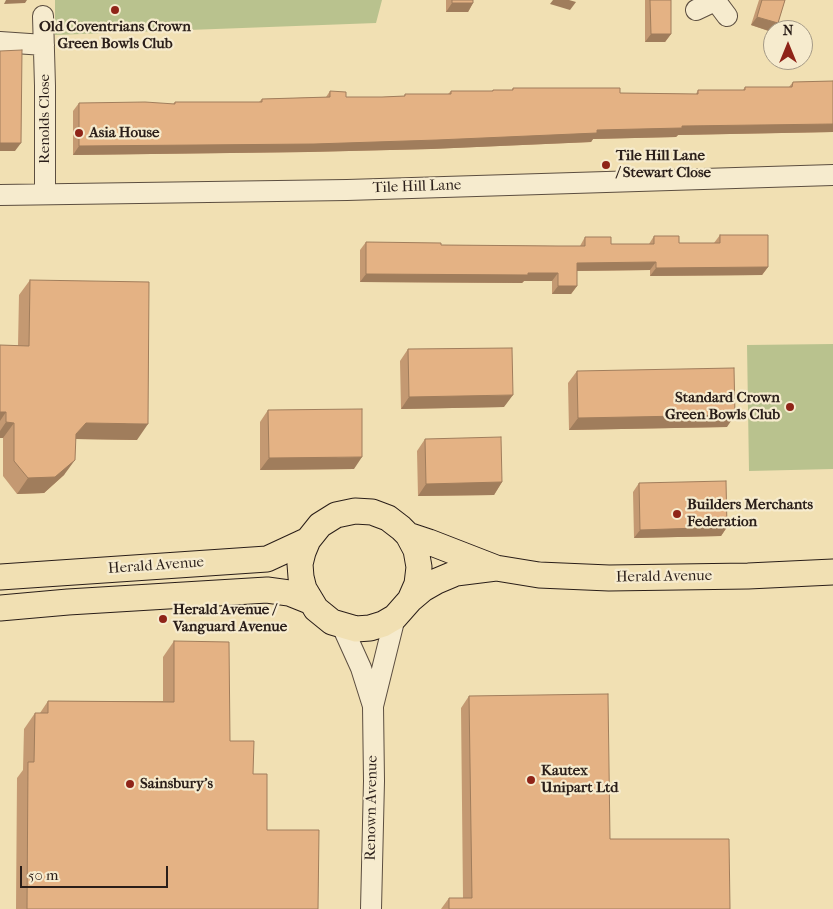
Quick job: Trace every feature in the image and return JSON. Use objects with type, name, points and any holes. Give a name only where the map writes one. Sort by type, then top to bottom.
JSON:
[{"type":"main road","name":"Herald Avenue","points":[[496,568],[456,573],[437,581],[423,589],[383,624],[370,628],[342,626],[323,616],[309,601],[300,571],[303,552],[308,540],[320,525],[336,515],[355,511],[372,512],[388,518],[408,535],[496,568],[539,575],[609,578],[748,576],[833,572]]},
{"type":"main road","points":[[403,608],[417,584],[419,568],[416,550],[408,535]]},
{"type":"main road","name":"Herald Avenue","points":[[0,577],[267,559],[308,540]]},
{"type":"main road","name":"Herald Avenue","points":[[0,608],[267,590],[289,593],[309,601]]},
{"type":"street","points":[[696,10],[719,6]]},
{"type":"street","name":"Renolds Close","points":[[43,16],[45,194]]},
{"type":"street","points":[[0,42],[44,45]]},
{"type":"street","name":"Tile Hill Lane","points":[[0,195],[348,190],[833,175]]},
{"type":"street","name":"Renown Avenue","points":[[373,706],[403,608]]},
{"type":"street","name":"Renown Avenue","points":[[342,626],[361,668],[373,706],[374,781],[371,909]]},
{"type":"green space","points":[[55,0],[382,0],[376,23],[55,35]]},
{"type":"green space","name":"Standard Crown Green Bowls Club","points":[[833,344],[833,469],[749,471],[747,345]]},
{"type":"building","points":[[452,0],[473,0],[473,3],[452,3]]},
{"type":"building","points":[[650,0],[671,0],[671,34],[651,34]]},
{"type":"building","points":[[762,0],[785,0],[779,20],[768,20],[757,17]]},
{"type":"building","points":[[22,50],[21,143],[0,143],[0,51]]},
{"type":"building","points":[[833,81],[833,124],[682,126],[682,128],[597,130],[597,133],[314,144],[79,146],[79,103],[145,102],[175,104],[175,102],[262,102],[262,99],[330,97],[330,91],[346,92],[346,97],[382,97],[405,96],[405,94],[451,94],[451,91],[513,90],[513,88],[620,88],[620,93],[698,94],[698,90],[792,87],[793,82]]},
{"type":"building","points":[[720,235],[768,235],[768,267],[656,268],[656,262],[577,263],[577,286],[558,286],[558,273],[528,273],[528,275],[366,274],[366,242],[441,243],[441,245],[585,246],[585,237],[611,237],[611,244],[654,244],[654,236],[679,236],[679,243],[720,243]]},
{"type":"building","points":[[30,280],[149,282],[148,424],[86,423],[76,434],[75,460],[55,477],[28,478],[14,461],[14,423],[6,422],[6,412],[0,412],[0,345],[29,346]]},
{"type":"building","points":[[512,348],[513,395],[409,397],[408,349]]},
{"type":"building","points":[[734,368],[735,415],[578,418],[577,371]]},
{"type":"building","points":[[362,409],[362,457],[269,458],[268,410]]},
{"type":"building","points":[[501,437],[502,482],[426,484],[425,439]]},
{"type":"building","name":"Builders Merchants Federation","points":[[726,481],[727,527],[640,530],[639,483]]},
{"type":"building","name":"Sainsbury's","points":[[174,641],[229,642],[230,741],[254,741],[253,774],[267,774],[267,830],[319,830],[318,909],[27,909],[28,762],[34,762],[35,713],[48,713],[48,701],[174,702]]},
{"type":"building","name":"Kautex Unipart Ltd","points":[[608,694],[610,839],[729,839],[730,909],[449,909],[449,898],[472,898],[469,696]]},
{"type":"place","name":"Old Coventrians Crown Green Bowls Club","points":[[115,10]]},
{"type":"place","name":"Asia House","points":[[79,133]]},
{"type":"place","name":"Tile Hill Lane / Stewart Close","points":[[606,165]]},
{"type":"place","name":"Standard Crown Green Bowls Club","points":[[790,407]]},
{"type":"place","name":"Builders Merchants Federation","points":[[677,514]]},
{"type":"place","name":"Herald Avenue / Vanguard Avenue","points":[[163,619]]},
{"type":"place","name":"Kautex Unipart Ltd","points":[[531,780]]},
{"type":"place","name":"Sainsbury's","points":[[130,784]]}]
